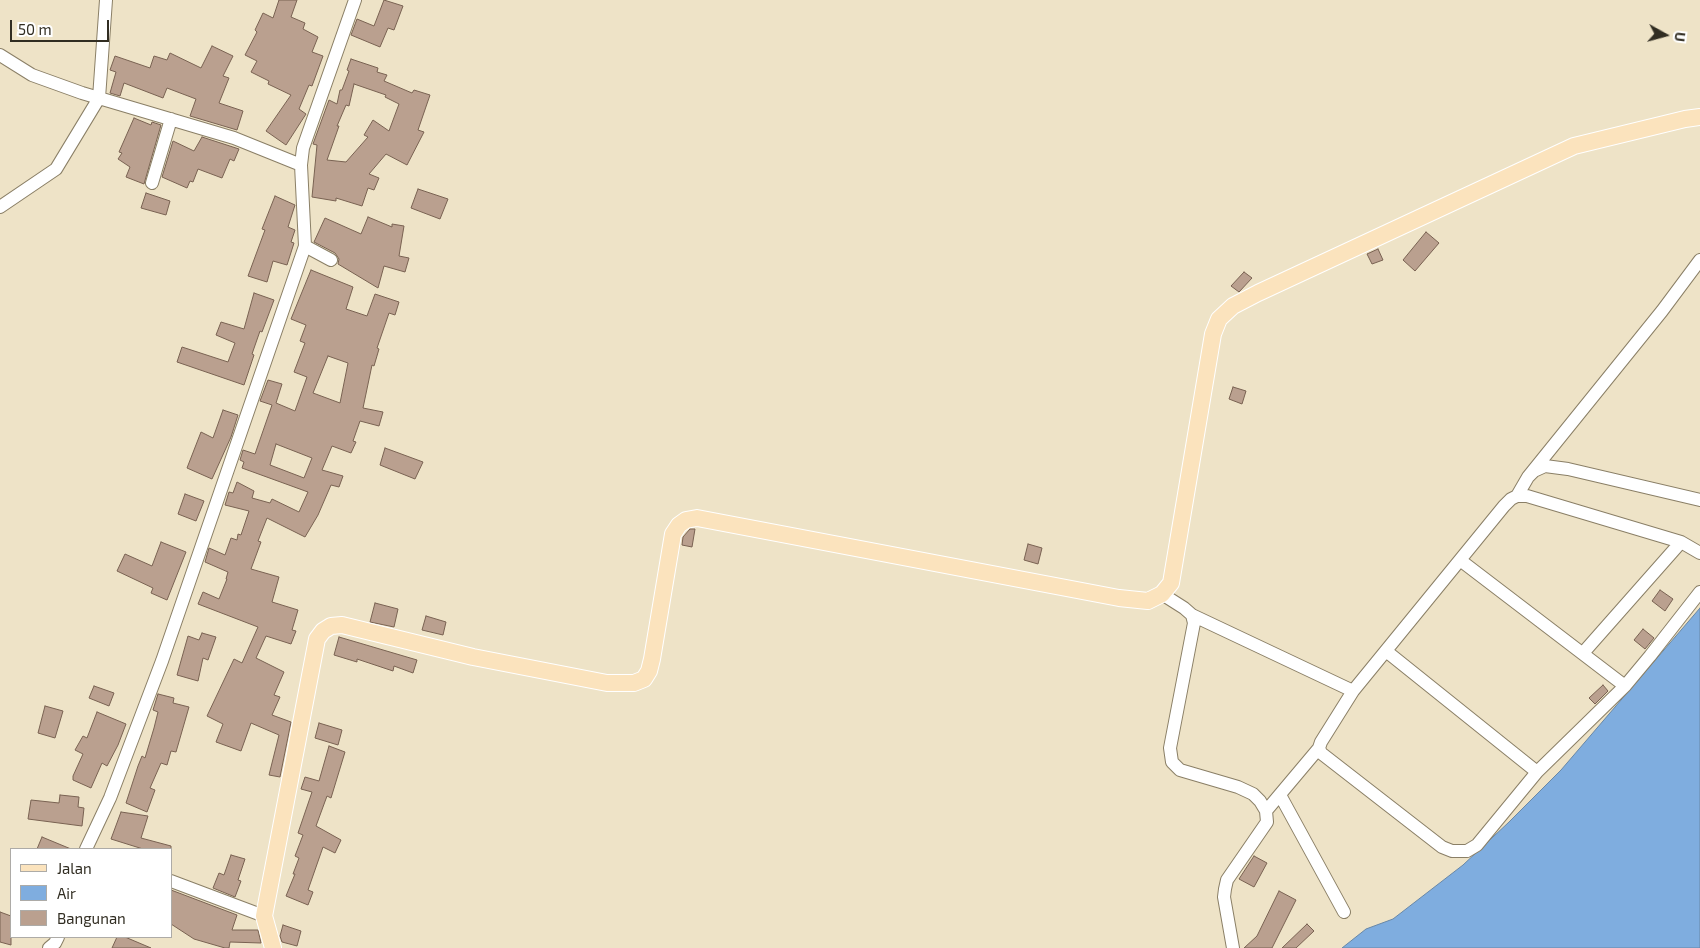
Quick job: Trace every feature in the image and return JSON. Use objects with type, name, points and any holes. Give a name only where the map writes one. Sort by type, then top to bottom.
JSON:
[{"type":"main road","points":[[272,948],[264,916],[317,639],[323,631],[331,626],[342,625],[473,657],[607,683],[634,683],[644,679],[649,671],[672,534],[686,520],[697,518],[1119,598],[1148,600],[1162,594],[1171,583],[1213,334],[1219,319],[1233,306],[1574,146],[1700,116]]},
{"type":"street","points":[[0,207],[56,169],[99,98],[106,0]]},
{"type":"street","points":[[87,848],[110,798],[149,698],[305,246],[301,165],[303,148],[355,0]]},
{"type":"street","points":[[0,55],[32,75],[99,98],[234,138],[301,165]]},
{"type":"street","points":[[152,183],[170,118]]},
{"type":"street","points":[[305,246],[331,260]]},
{"type":"street","points":[[1266,811],[1319,748],[1353,691],[1504,506],[1518,496],[1528,477],[1662,311],[1700,260]]},
{"type":"street","points":[[1528,477],[1534,471],[1544,466],[1568,469],[1700,500]]},
{"type":"street","points":[[1518,496],[1527,496],[1681,542],[1700,553]]},
{"type":"street","points":[[1583,654],[1681,542]]},
{"type":"street","points":[[1460,560],[1625,686]]},
{"type":"street","points":[[1319,748],[1326,758],[1442,847],[1452,851],[1467,851],[1477,845],[1537,772],[1625,686],[1700,592]]},
{"type":"street","points":[[1162,594],[1192,615],[1353,691]]},
{"type":"street","points":[[1192,615],[1194,623],[1170,748],[1172,762],[1180,770],[1238,787],[1252,794],[1260,801],[1266,811],[1267,822],[1227,880],[1224,896],[1233,948]]},
{"type":"street","points":[[1386,651],[1537,772]]},
{"type":"street","points":[[1280,795],[1344,912]]},
{"type":"street","points":[[172,881],[264,916]]},
{"type":"street","points":[[49,948],[55,944],[58,938]]},
{"type":"water","points":[[1700,608],[1700,948],[1342,948],[1366,929],[1393,919],[1463,865],[1509,822],[1561,770]]},
{"type":"building","points":[[279,0],[297,0],[291,17],[305,23],[303,29],[318,37],[312,52],[323,56],[312,86],[309,85],[299,109],[306,114],[286,145],[266,131],[291,95],[268,84],[269,81],[251,72],[257,61],[245,55],[257,32],[255,30],[263,13],[273,18]]},
{"type":"building","points":[[384,0],[403,6],[394,30],[388,28],[380,47],[351,35],[357,19],[374,26]]},
{"type":"building","points":[[212,46],[233,56],[223,76],[229,78],[219,103],[243,111],[237,130],[190,116],[196,99],[167,88],[163,98],[124,83],[120,96],[110,93],[116,72],[110,70],[115,56],[150,68],[154,56],[167,60],[170,53],[201,68]]},
{"type":"building","points":[[351,59],[378,68],[377,72],[387,75],[384,81],[412,93],[414,90],[430,95],[418,130],[424,132],[407,165],[386,154],[369,174],[379,178],[374,190],[368,188],[362,206],[336,198],[336,201],[312,197],[317,145],[313,144],[329,100],[337,104],[340,90],[342,90],[349,71],[347,70]],"holes":[[[354,84],[386,95],[385,97],[399,104],[389,131],[373,120],[364,135],[368,137],[346,162],[327,160],[339,126],[337,126],[346,105],[349,106]]]},
{"type":"building","points":[[134,118],[151,125],[152,122],[161,125],[144,184],[126,177],[130,167],[118,159],[122,153],[119,152]]},
{"type":"building","points":[[202,137],[239,149],[234,161],[230,159],[222,178],[198,169],[193,182],[190,181],[187,188],[162,177],[173,141],[194,151]]},
{"type":"building","points":[[418,189],[448,199],[440,219],[411,208]]},
{"type":"building","points":[[146,193],[170,201],[166,215],[141,208]]},
{"type":"building","points":[[275,196],[295,205],[288,227],[295,230],[291,242],[294,243],[287,265],[273,261],[267,282],[248,276],[265,230],[262,229]]},
{"type":"building","points":[[368,217],[392,227],[392,224],[404,226],[399,256],[409,258],[405,272],[384,266],[378,288],[338,264],[339,259],[335,253],[314,242],[325,218],[361,234]]},
{"type":"building","points":[[1426,232],[1439,243],[1415,271],[1403,260]]},
{"type":"building","points":[[1378,249],[1383,260],[1372,264],[1367,254]]},
{"type":"building","points":[[311,270],[353,287],[346,309],[367,316],[375,294],[399,302],[395,315],[389,313],[377,348],[379,349],[374,366],[372,365],[363,408],[383,412],[379,426],[360,421],[353,441],[356,442],[351,453],[332,446],[322,470],[343,476],[339,487],[331,485],[318,515],[305,537],[267,518],[258,541],[261,542],[251,569],[279,577],[272,602],[298,610],[292,630],[296,631],[291,644],[266,636],[256,658],[284,672],[274,695],[280,697],[272,715],[291,722],[280,777],[269,775],[279,735],[251,723],[241,751],[216,742],[223,724],[207,716],[234,659],[242,663],[258,627],[198,604],[203,592],[219,599],[227,579],[228,572],[205,562],[209,548],[225,555],[231,538],[237,540],[238,534],[241,535],[249,511],[225,505],[229,492],[233,493],[237,482],[254,491],[252,498],[270,503],[272,499],[299,512],[308,492],[242,468],[244,462],[240,460],[243,450],[255,454],[272,405],[260,401],[268,380],[282,384],[276,403],[295,411],[307,377],[294,372],[305,343],[300,341],[306,325],[291,319]],"holes":[[[328,356],[348,363],[340,403],[313,393]],[[276,444],[312,458],[304,478],[270,465]]]},
{"type":"building","points":[[1244,272],[1252,278],[1239,292],[1231,286]]},
{"type":"building","points":[[254,293],[274,300],[262,332],[260,331],[244,385],[177,362],[182,347],[228,362],[235,343],[216,335],[221,322],[244,329]]},
{"type":"building","points":[[1233,387],[1246,391],[1242,404],[1229,399]]},
{"type":"building","points":[[223,410],[238,415],[231,437],[212,479],[187,468],[201,432],[213,438]]},
{"type":"building","points":[[385,448],[423,462],[415,479],[380,465]]},
{"type":"building","points":[[185,494],[204,501],[196,521],[178,514]]},
{"type":"building","points":[[690,529],[695,529],[692,547],[682,545],[683,537]]},
{"type":"building","points":[[161,542],[186,552],[167,600],[151,593],[153,588],[117,571],[125,554],[152,566]]},
{"type":"building","points":[[1028,544],[1042,548],[1038,564],[1024,560]]},
{"type":"building","points":[[1660,590],[1673,599],[1665,611],[1652,601]]},
{"type":"building","points":[[375,603],[398,609],[394,627],[370,622]]},
{"type":"building","points":[[426,616],[446,622],[443,635],[422,630]]},
{"type":"building","points":[[1643,629],[1654,638],[1645,649],[1634,640]]},
{"type":"building","points":[[202,633],[216,637],[208,660],[203,658],[198,681],[177,675],[188,636],[199,640]]},
{"type":"building","points":[[339,637],[417,660],[413,673],[394,666],[393,671],[357,659],[357,662],[334,655]]},
{"type":"building","points":[[1603,685],[1608,691],[1595,704],[1589,698]]},
{"type":"building","points":[[94,686],[114,693],[109,706],[89,698]]},
{"type":"building","points":[[158,694],[174,698],[173,703],[189,707],[176,752],[171,751],[167,765],[161,763],[150,788],[155,790],[147,812],[126,803],[142,756],[145,758],[154,728],[158,712],[153,710]]},
{"type":"building","points":[[45,706],[63,711],[55,738],[38,733]]},
{"type":"building","points":[[97,712],[126,724],[107,766],[102,763],[91,788],[73,780],[83,754],[75,750],[83,736],[87,738]]},
{"type":"building","points":[[319,723],[342,730],[338,745],[315,738]]},
{"type":"building","points":[[329,746],[345,752],[331,798],[327,796],[316,826],[341,840],[335,853],[323,847],[308,890],[313,892],[308,905],[286,896],[299,858],[295,856],[303,835],[298,833],[312,792],[301,789],[305,777],[319,781]]},
{"type":"building","points":[[60,795],[79,797],[78,807],[84,808],[82,826],[28,819],[31,800],[59,803]]},
{"type":"building","points":[[121,812],[148,816],[141,838],[171,846],[171,848],[140,848],[111,839]]},
{"type":"building","points":[[42,837],[69,848],[37,848]]},
{"type":"building","points":[[231,855],[245,859],[238,880],[241,881],[235,897],[213,888],[219,873],[224,875]]},
{"type":"building","points":[[1254,856],[1267,863],[1254,887],[1239,879]]},
{"type":"building","points":[[172,890],[237,915],[232,930],[258,930],[261,943],[230,942],[229,948],[225,948],[194,939],[172,925]]},
{"type":"building","points":[[1279,891],[1296,900],[1272,948],[1244,948],[1257,936]]},
{"type":"building","points":[[0,912],[10,916],[11,945],[0,942]]},
{"type":"building","points":[[1307,924],[1314,931],[1296,948],[1282,948]]},
{"type":"building","points":[[283,925],[301,931],[297,946],[282,942],[280,936]]},
{"type":"building","points":[[117,938],[127,938],[151,948],[112,948]]}]
